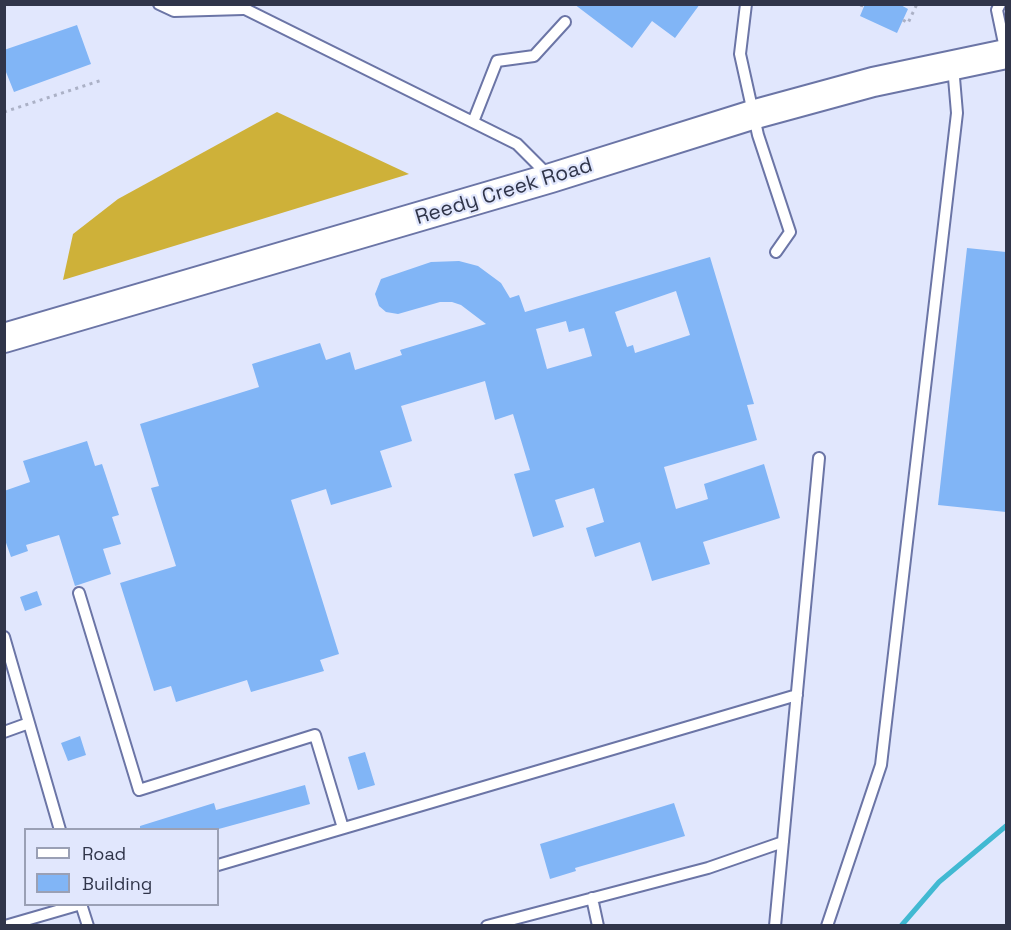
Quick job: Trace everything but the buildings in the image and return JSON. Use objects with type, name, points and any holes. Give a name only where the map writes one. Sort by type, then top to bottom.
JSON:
[{"type":"main road","name":"Reedy Creek Road","points":[[4,338],[551,178],[752,115],[873,82],[1006,54]]},
{"type":"lane","points":[[159,4],[174,11],[239,7],[517,144],[551,178]]},
{"type":"lane","points":[[746,4],[740,54],[752,115],[790,232],[776,252]]},
{"type":"lane","points":[[1000,4],[997,10],[1006,54]]},
{"type":"lane","points":[[473,122],[497,61],[534,56],[565,22]]},
{"type":"lane","points":[[826,926],[881,765],[957,113],[953,64]]},
{"type":"lane","points":[[775,926],[819,458]]},
{"type":"lane","points":[[80,593],[139,790],[315,735],[343,828]]},
{"type":"lane","points":[[4,637],[59,828]]},
{"type":"lane","points":[[219,865],[797,695]]},
{"type":"lane","points":[[4,732],[29,723]]},
{"type":"lane","points":[[487,926],[708,868],[783,842]]},
{"type":"lane","points":[[592,898],[598,926]]},
{"type":"lane","points":[[5,926],[74,906]]},
{"type":"lane","points":[[82,906],[88,926]]},
{"type":"path","points":[[903,20],[908,23],[917,4]]},
{"type":"path","points":[[4,112],[102,80]]},
{"type":"shaded area","points":[[277,112],[409,174],[63,280],[73,234],[118,199]]},
{"type":"waterway","points":[[901,926],[939,882],[1006,826]]}]
